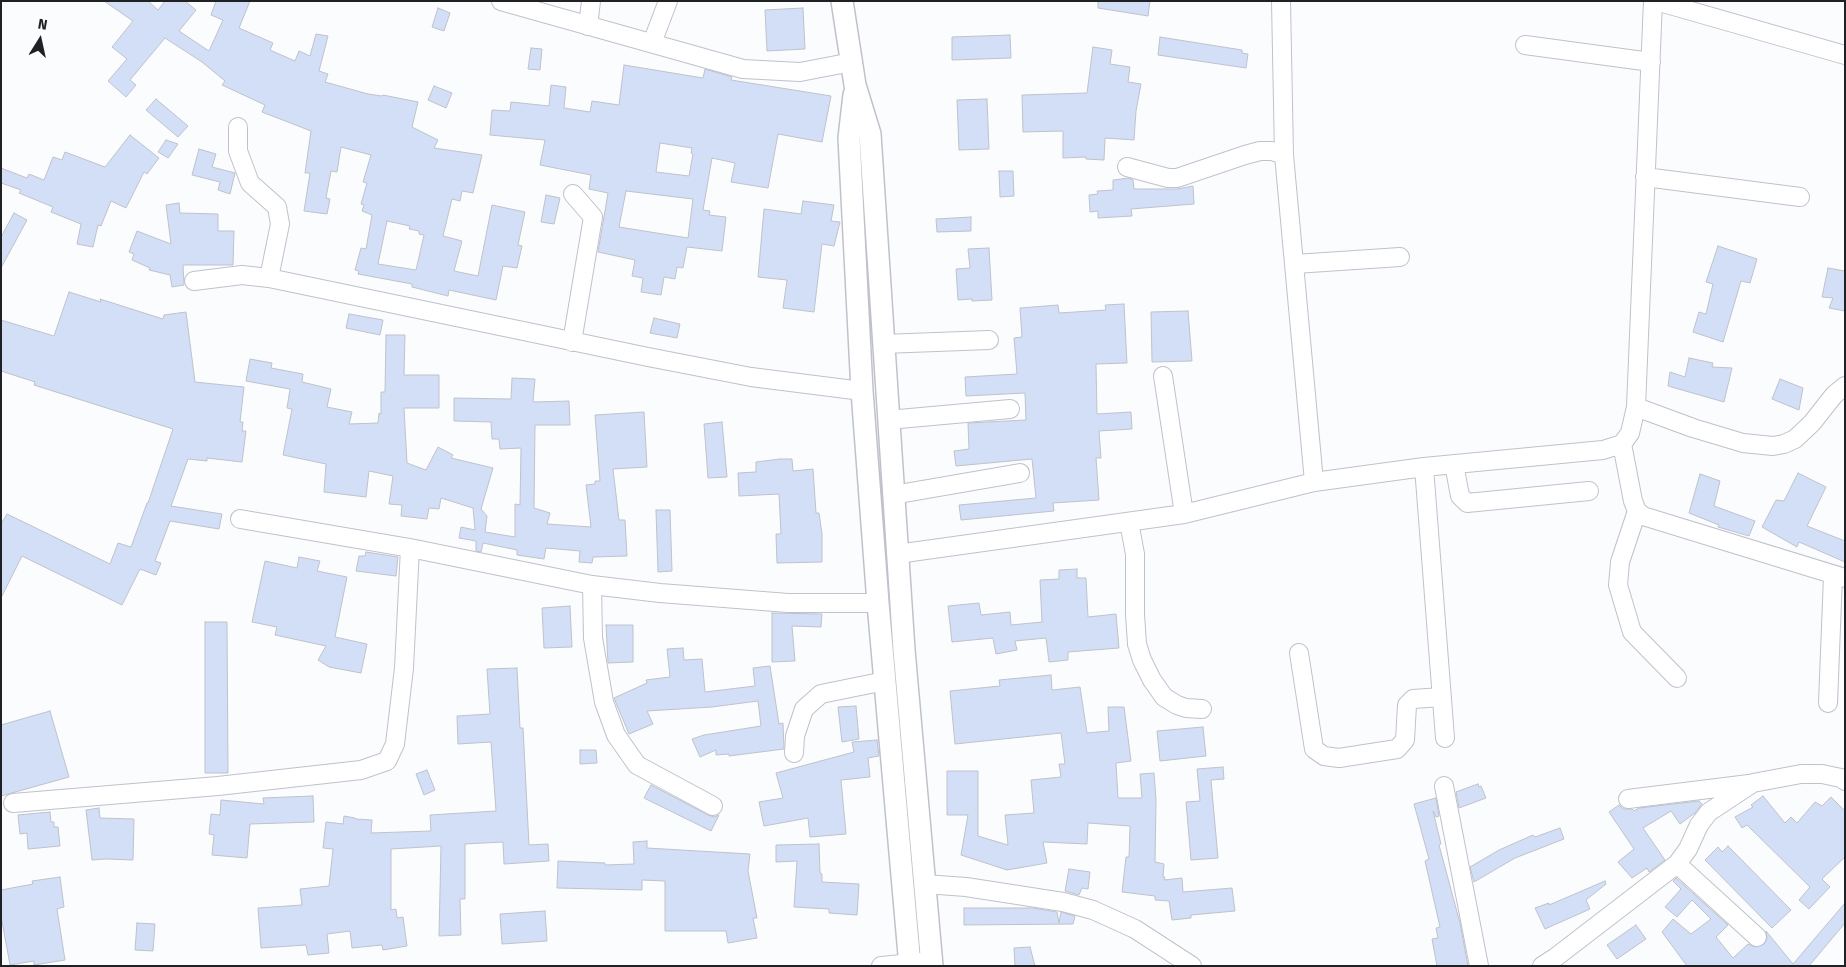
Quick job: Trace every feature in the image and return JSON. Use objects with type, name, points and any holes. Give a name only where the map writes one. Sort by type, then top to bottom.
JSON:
[{"type":"main road","points":[[842,1],[855,85],[870,134],[908,702],[932,964]]},
{"type":"main road","points":[[855,85],[849,138],[862,391],[884,681],[910,965]]},
{"type":"main road","points":[[873,542],[897,547]]},
{"type":"main road","points":[[887,704],[908,702]]},
{"type":"street","points":[[500,1],[743,69],[800,72],[852,62]]},
{"type":"street","points":[[588,26],[591,1]]},
{"type":"street","points":[[652,43],[668,1]]},
{"type":"street","points":[[1281,1],[1284,154],[1314,482]]},
{"type":"street","points":[[897,547],[1129,522],[1184,514],[1314,482],[1424,467],[1604,450],[1622,444],[1630,434],[1636,407],[1654,1],[1845,55]]},
{"type":"street","points":[[1525,45],[1651,62]]},
{"type":"street","points":[[238,127],[238,151],[250,183],[277,207],[280,224],[269,278]]},
{"type":"street","points":[[1127,167],[1146,173],[1177,178],[1260,151],[1284,154]]},
{"type":"street","points":[[1645,177],[1800,197]]},
{"type":"street","points":[[572,342],[593,218],[573,194]]},
{"type":"street","points":[[1295,264],[1400,257]]},
{"type":"street","points":[[194,281],[242,275],[269,278],[572,342],[751,377],[862,391]]},
{"type":"street","points":[[883,344],[989,340]]},
{"type":"street","points":[[1162,376],[1184,514]]},
{"type":"street","points":[[1636,407],[1735,441],[1761,446],[1773,446],[1795,439],[1812,423],[1834,395],[1845,386]]},
{"type":"street","points":[[888,420],[1010,409]]},
{"type":"street","points":[[1622,444],[1633,501],[1637,511],[1652,520],[1759,550],[1839,577],[1828,703]]},
{"type":"street","points":[[1454,464],[1460,496],[1467,503],[1589,491]]},
{"type":"street","points":[[1424,467],[1445,738]]},
{"type":"street","points":[[893,495],[1020,473]]},
{"type":"street","points":[[1637,511],[1620,562],[1618,585],[1632,632],[1677,678]]},
{"type":"street","points":[[240,518],[410,548],[592,585],[660,593],[788,603],[878,603]]},
{"type":"street","points":[[1129,522],[1135,554],[1134,614],[1137,644],[1142,660],[1148,674],[1164,697],[1177,705],[1202,709]]},
{"type":"street","points":[[12,803],[218,786],[360,770],[387,761],[395,744],[404,668],[410,548]]},
{"type":"street","points":[[592,585],[593,638],[604,702],[616,734],[637,765],[713,806]]},
{"type":"street","points":[[1299,652],[1314,749],[1324,756],[1339,758],[1397,749],[1405,740],[1407,706],[1413,699],[1442,696]]},
{"type":"street","points":[[794,754],[795,736],[804,709],[821,694],[884,681]]},
{"type":"street","points":[[1628,799],[1753,784],[1801,774],[1822,774],[1845,781]]},
{"type":"street","points":[[1542,966],[1556,958],[1677,864],[1710,812],[1753,784]]},
{"type":"street","points":[[1444,786],[1479,966]]},
{"type":"street","points":[[1677,864],[1756,937]]},
{"type":"street","points":[[925,884],[975,888],[1056,901],[1093,910],[1136,929],[1192,966]]},
{"type":"street","points":[[881,966],[932,964]]},
{"type":"building","points":[[104,1],[148,1],[158,10],[165,1],[185,1],[196,10],[179,31],[209,51],[223,20],[211,15],[216,1],[250,1],[239,28],[273,43],[270,50],[295,61],[299,51],[310,56],[316,34],[328,36],[319,71],[328,74],[325,82],[368,94],[418,102],[412,127],[438,140],[434,148],[482,155],[473,193],[462,191],[460,201],[452,199],[443,236],[462,241],[454,271],[478,276],[492,205],[525,212],[518,245],[522,246],[517,268],[503,266],[496,300],[449,290],[448,296],[412,287],[412,284],[358,274],[359,271],[355,270],[361,248],[366,249],[372,215],[362,211],[364,205],[361,204],[367,183],[363,182],[371,155],[341,147],[337,172],[331,171],[326,198],[330,199],[327,214],[304,211],[310,173],[305,173],[311,131],[262,112],[265,105],[222,85],[225,81],[202,62],[165,38],[130,80],[136,85],[126,97],[108,81],[127,59],[112,47],[133,21]],"holes":[[[387,221],[410,226],[409,229],[419,231],[419,234],[424,235],[416,270],[378,264]]]},
{"type":"building","points":[[1098,1],[1150,1],[1148,16],[1098,8]]},
{"type":"building","points":[[438,8],[450,13],[444,31],[432,27]]},
{"type":"building","points":[[803,8],[805,49],[767,51],[765,10]]},
{"type":"building","points":[[1010,35],[1011,58],[952,60],[952,37]]},
{"type":"building","points":[[1160,37],[1242,50],[1242,53],[1248,54],[1246,68],[1158,55]]},
{"type":"building","points":[[1093,47],[1112,50],[1110,64],[1130,67],[1128,82],[1141,84],[1136,111],[1134,140],[1105,138],[1104,160],[1086,159],[1086,157],[1063,158],[1063,131],[1023,132],[1022,95],[1087,93]]},
{"type":"building","points":[[531,48],[542,49],[540,70],[528,69]]},
{"type":"building","points":[[624,65],[703,78],[705,69],[732,77],[731,80],[831,96],[822,142],[778,134],[768,188],[731,182],[735,163],[712,158],[703,210],[710,211],[709,215],[726,217],[722,251],[687,247],[683,268],[677,267],[675,279],[664,277],[661,295],[641,292],[643,278],[632,276],[635,260],[598,252],[608,193],[589,189],[591,175],[540,165],[545,140],[490,135],[492,110],[510,111],[511,102],[549,106],[551,85],[566,87],[564,108],[590,112],[592,101],[619,105]],"holes":[[[660,143],[692,148],[691,153],[693,154],[689,176],[656,172]],[[626,191],[693,199],[688,238],[619,227]]]},
{"type":"building","points":[[434,86],[452,93],[446,108],[428,100]]},
{"type":"building","points":[[156,99],[188,126],[178,137],[146,110]]},
{"type":"building","points":[[987,99],[989,149],[959,150],[957,100]]},
{"type":"building","points":[[130,135],[159,158],[147,174],[144,172],[126,208],[111,201],[101,226],[98,225],[93,247],[77,244],[81,224],[51,212],[53,207],[19,193],[21,190],[1,183],[1,168],[27,178],[29,174],[44,180],[53,157],[62,160],[65,152],[105,167]]},
{"type":"building","points":[[166,140],[178,144],[168,158],[158,152]]},
{"type":"building","points":[[199,149],[216,154],[212,167],[235,173],[230,194],[218,190],[220,182],[192,175]]},
{"type":"building","points":[[999,171],[1013,171],[1014,196],[1000,197]]},
{"type":"building","points":[[1129,178],[1133,180],[1134,189],[1177,189],[1193,186],[1194,204],[1131,209],[1132,216],[1098,218],[1098,211],[1090,212],[1089,195],[1098,194],[1097,191],[1113,190],[1113,180]]},
{"type":"building","points":[[546,195],[560,198],[554,224],[541,222]]},
{"type":"building","points":[[803,201],[834,205],[831,221],[840,222],[834,246],[822,244],[814,312],[783,308],[787,280],[758,277],[764,209],[801,214]]},
{"type":"building","points":[[179,203],[180,213],[218,214],[218,231],[234,231],[233,265],[183,265],[184,285],[172,287],[170,275],[149,270],[150,268],[132,260],[134,254],[129,252],[137,231],[171,244],[166,205]]},
{"type":"building","points":[[14,213],[27,220],[1,268],[1,237]]},
{"type":"building","points":[[971,217],[971,231],[937,232],[936,219]]},
{"type":"building","points":[[1718,246],[1757,259],[1750,283],[1741,281],[1723,342],[1693,332],[1699,312],[1706,314],[1713,284],[1706,282]]},
{"type":"building","points":[[989,248],[992,300],[958,300],[956,269],[970,268],[968,249]]},
{"type":"building","points":[[1828,268],[1845,271],[1845,311],[1829,308],[1833,298],[1822,297]]},
{"type":"building","points":[[69,292],[101,302],[100,299],[163,319],[164,315],[186,312],[195,382],[244,387],[240,422],[243,422],[242,431],[246,431],[242,462],[207,458],[207,461],[188,459],[171,506],[222,514],[219,529],[170,521],[155,561],[161,563],[156,575],[140,569],[122,605],[22,556],[1,598],[1,524],[7,514],[110,564],[118,543],[131,547],[173,429],[34,385],[35,382],[1,371],[1,320],[54,336]]},
{"type":"building","points":[[1124,304],[1127,363],[1096,364],[1097,414],[1131,412],[1132,429],[1099,431],[1101,458],[1096,458],[1099,500],[1053,503],[1054,511],[961,520],[959,505],[1036,498],[1032,459],[956,466],[954,451],[969,449],[968,423],[1026,420],[1025,393],[966,396],[965,377],[1017,374],[1014,338],[1022,337],[1020,308],[1058,305],[1059,313],[1106,310],[1105,305]]},
{"type":"building","points":[[1188,311],[1192,361],[1152,362],[1151,312]]},
{"type":"building","points":[[349,314],[383,320],[380,335],[346,328]]},
{"type":"building","points":[[654,318],[680,324],[677,338],[650,333]]},
{"type":"building","points":[[386,335],[405,335],[404,375],[439,375],[439,408],[404,408],[407,463],[426,470],[438,447],[453,455],[451,458],[493,468],[481,509],[487,516],[485,532],[515,537],[515,504],[520,505],[521,448],[500,449],[499,439],[492,439],[491,422],[454,421],[454,398],[511,399],[512,378],[535,379],[533,402],[569,401],[570,425],[535,425],[534,508],[550,513],[547,524],[591,527],[586,485],[595,484],[595,481],[600,481],[595,415],[644,412],[647,467],[613,469],[619,520],[625,520],[627,556],[593,557],[592,563],[579,562],[580,551],[546,548],[544,559],[517,555],[517,550],[483,543],[481,552],[476,551],[476,541],[459,538],[461,527],[475,530],[473,508],[441,498],[439,509],[429,508],[427,519],[401,516],[402,505],[389,504],[393,476],[369,471],[366,497],[324,492],[326,464],[283,455],[292,409],[287,408],[290,389],[246,381],[250,359],[272,363],[271,368],[303,374],[302,382],[331,389],[327,407],[352,412],[349,424],[378,423],[379,413],[381,414],[381,392],[385,392]]},
{"type":"building","points":[[1689,358],[1713,363],[1712,367],[1732,368],[1724,402],[1668,386],[1670,372],[1685,377]]},
{"type":"building","points":[[1780,379],[1803,388],[1799,410],[1772,399]]},
{"type":"building","points":[[722,422],[727,477],[708,478],[704,424]]},
{"type":"building","points":[[792,459],[793,471],[813,469],[816,513],[819,513],[822,534],[822,562],[777,563],[776,534],[781,534],[779,494],[739,496],[738,473],[756,472],[756,462]]},
{"type":"building","points":[[1798,473],[1826,487],[1807,526],[1845,541],[1845,562],[1799,542],[1797,547],[1762,527],[1776,500],[1784,501]]},
{"type":"building","points":[[1700,474],[1720,481],[1714,506],[1755,521],[1749,536],[1718,527],[1719,525],[1689,513]]},
{"type":"building","points":[[656,510],[670,510],[672,571],[658,572]]},
{"type":"building","points":[[366,552],[398,557],[396,576],[356,571],[359,556],[365,556]]},
{"type":"building","points":[[299,557],[320,561],[317,571],[347,577],[335,637],[367,644],[361,673],[329,667],[318,660],[326,646],[275,635],[277,627],[252,622],[265,561],[297,568]]},
{"type":"building","points":[[1077,569],[1077,578],[1086,578],[1088,617],[1116,614],[1119,648],[1068,652],[1068,660],[1049,662],[1046,638],[1015,641],[1017,650],[996,654],[993,638],[952,642],[948,606],[979,603],[981,615],[1010,612],[1011,625],[1042,622],[1040,580],[1059,579],[1059,570]]},
{"type":"building","points":[[570,606],[572,647],[544,648],[542,608]]},
{"type":"building","points":[[772,613],[822,614],[821,627],[792,626],[795,661],[772,662]]},
{"type":"building","points":[[205,622],[227,622],[228,773],[205,773]]},
{"type":"building","points":[[606,625],[633,625],[633,662],[608,663]]},
{"type":"building","points":[[683,648],[684,660],[702,659],[705,692],[755,686],[753,668],[770,666],[779,724],[783,723],[784,749],[729,756],[729,754],[716,755],[716,750],[700,757],[692,739],[704,735],[761,726],[758,701],[712,707],[647,711],[653,724],[629,734],[614,698],[647,683],[646,680],[670,677],[667,649]]},
{"type":"building","points":[[517,668],[520,728],[523,728],[529,845],[548,844],[549,861],[504,864],[503,842],[465,844],[465,899],[460,899],[461,935],[439,936],[441,846],[391,849],[391,910],[396,909],[397,918],[403,917],[407,946],[383,950],[382,945],[352,948],[350,931],[327,934],[329,953],[308,955],[306,945],[261,948],[258,908],[302,905],[300,889],[329,886],[333,849],[323,848],[326,822],[343,824],[344,816],[372,820],[371,833],[431,831],[430,815],[496,811],[491,742],[458,744],[457,716],[490,714],[487,669]]},
{"type":"building","points":[[1051,675],[1052,690],[1080,687],[1087,733],[1109,731],[1108,707],[1124,707],[1131,761],[1116,763],[1118,798],[1142,798],[1140,774],[1154,773],[1156,800],[1155,862],[1164,864],[1164,880],[1182,878],[1183,892],[1232,888],[1235,911],[1191,915],[1191,918],[1172,920],[1169,901],[1155,900],[1155,896],[1122,892],[1126,857],[1129,857],[1130,826],[1088,823],[1087,844],[1043,842],[1047,863],[1007,870],[961,855],[968,815],[947,815],[947,771],[978,771],[978,836],[1008,845],[1005,815],[1034,813],[1031,780],[1061,777],[1059,764],[1065,764],[1061,733],[955,744],[950,691],[1000,686],[999,680]]},
{"type":"building","points":[[856,706],[859,739],[842,742],[838,707]]},
{"type":"building","points":[[50,711],[69,777],[1,796],[1,725]]},
{"type":"building","points":[[1203,727],[1206,756],[1160,761],[1157,731]]},
{"type":"building","points":[[877,740],[879,756],[868,758],[870,777],[841,780],[846,834],[810,837],[808,818],[764,826],[759,802],[783,798],[776,773],[854,752],[852,742]]},
{"type":"building","points":[[580,750],[596,750],[597,763],[580,764]]},
{"type":"building","points":[[1223,767],[1224,779],[1211,780],[1218,858],[1191,860],[1186,802],[1200,801],[1197,769]]},
{"type":"building","points":[[427,770],[435,790],[424,795],[416,774]]},
{"type":"building","points":[[1478,784],[1479,787],[1481,786],[1486,798],[1459,808],[1456,792]]},
{"type":"building","points":[[651,785],[708,815],[714,817],[719,815],[711,831],[644,798]]},
{"type":"building","points":[[313,796],[314,822],[250,824],[247,858],[212,855],[214,835],[209,834],[211,814],[220,815],[221,800],[264,804],[263,798]]},
{"type":"building","points":[[1763,796],[1785,823],[1791,817],[1797,823],[1815,802],[1822,806],[1831,797],[1845,811],[1845,857],[1822,879],[1830,887],[1809,909],[1799,900],[1810,887],[1747,825],[1742,828],[1735,817],[1753,807],[1751,805]]},
{"type":"building","points":[[1436,798],[1439,816],[1436,817],[1433,811],[1441,844],[1439,845],[1460,923],[1468,966],[1437,966],[1432,939],[1438,938],[1436,928],[1440,927],[1425,861],[1429,859],[1414,804]]},
{"type":"building","points":[[1699,801],[1702,804],[1695,813],[1680,824],[1671,811],[1643,828],[1665,860],[1649,872],[1647,868],[1632,878],[1618,862],[1634,849],[1609,812],[1619,805],[1623,809],[1632,809],[1634,811],[1639,808]]},
{"type":"building","points":[[99,808],[100,818],[134,819],[133,860],[92,860],[86,810]]},
{"type":"building","points":[[50,812],[51,822],[54,822],[54,827],[58,827],[60,846],[28,849],[27,833],[20,834],[18,815]]},
{"type":"building","points":[[1560,828],[1564,839],[1515,858],[1474,882],[1470,867],[1499,850],[1533,835],[1535,837]]},
{"type":"building","points":[[647,841],[647,848],[750,854],[748,871],[757,918],[753,918],[757,938],[728,943],[726,931],[665,931],[665,881],[642,880],[642,890],[557,888],[558,861],[605,863],[605,865],[634,864],[633,842]]},
{"type":"building","points":[[819,844],[822,882],[859,884],[857,915],[829,913],[829,909],[794,907],[797,861],[776,862],[776,845]]},
{"type":"building","points":[[1728,846],[1791,910],[1772,928],[1705,860],[1718,847],[1722,852]]},
{"type":"building","points":[[1069,869],[1090,872],[1088,889],[1082,888],[1079,895],[1065,891]]},
{"type":"building","points":[[60,877],[64,907],[57,909],[65,960],[34,965],[34,961],[10,965],[1,916],[1,890],[33,884],[32,881]]},
{"type":"building","points":[[1676,878],[1728,925],[1716,937],[1733,958],[1748,944],[1755,947],[1764,944],[1767,939],[1766,931],[1793,964],[1845,903],[1845,923],[1809,966],[1687,966],[1662,932],[1673,919],[1691,934],[1711,919],[1692,900],[1677,917],[1665,907],[1681,889],[1673,881]]},
{"type":"building","points":[[1605,881],[1606,884],[1586,900],[1590,909],[1545,929],[1535,908],[1549,903],[1549,905]]},
{"type":"building","points":[[964,908],[1033,908],[1057,912],[1059,923],[1061,912],[1075,916],[1073,924],[964,925]]},
{"type":"building","points":[[545,911],[547,941],[502,944],[500,914]]},
{"type":"building","points":[[137,923],[155,924],[153,951],[135,950]]},
{"type":"building","points":[[1636,925],[1646,939],[1617,959],[1607,945]]},
{"type":"building","points":[[1030,947],[1035,966],[1015,966],[1014,948]]}]
